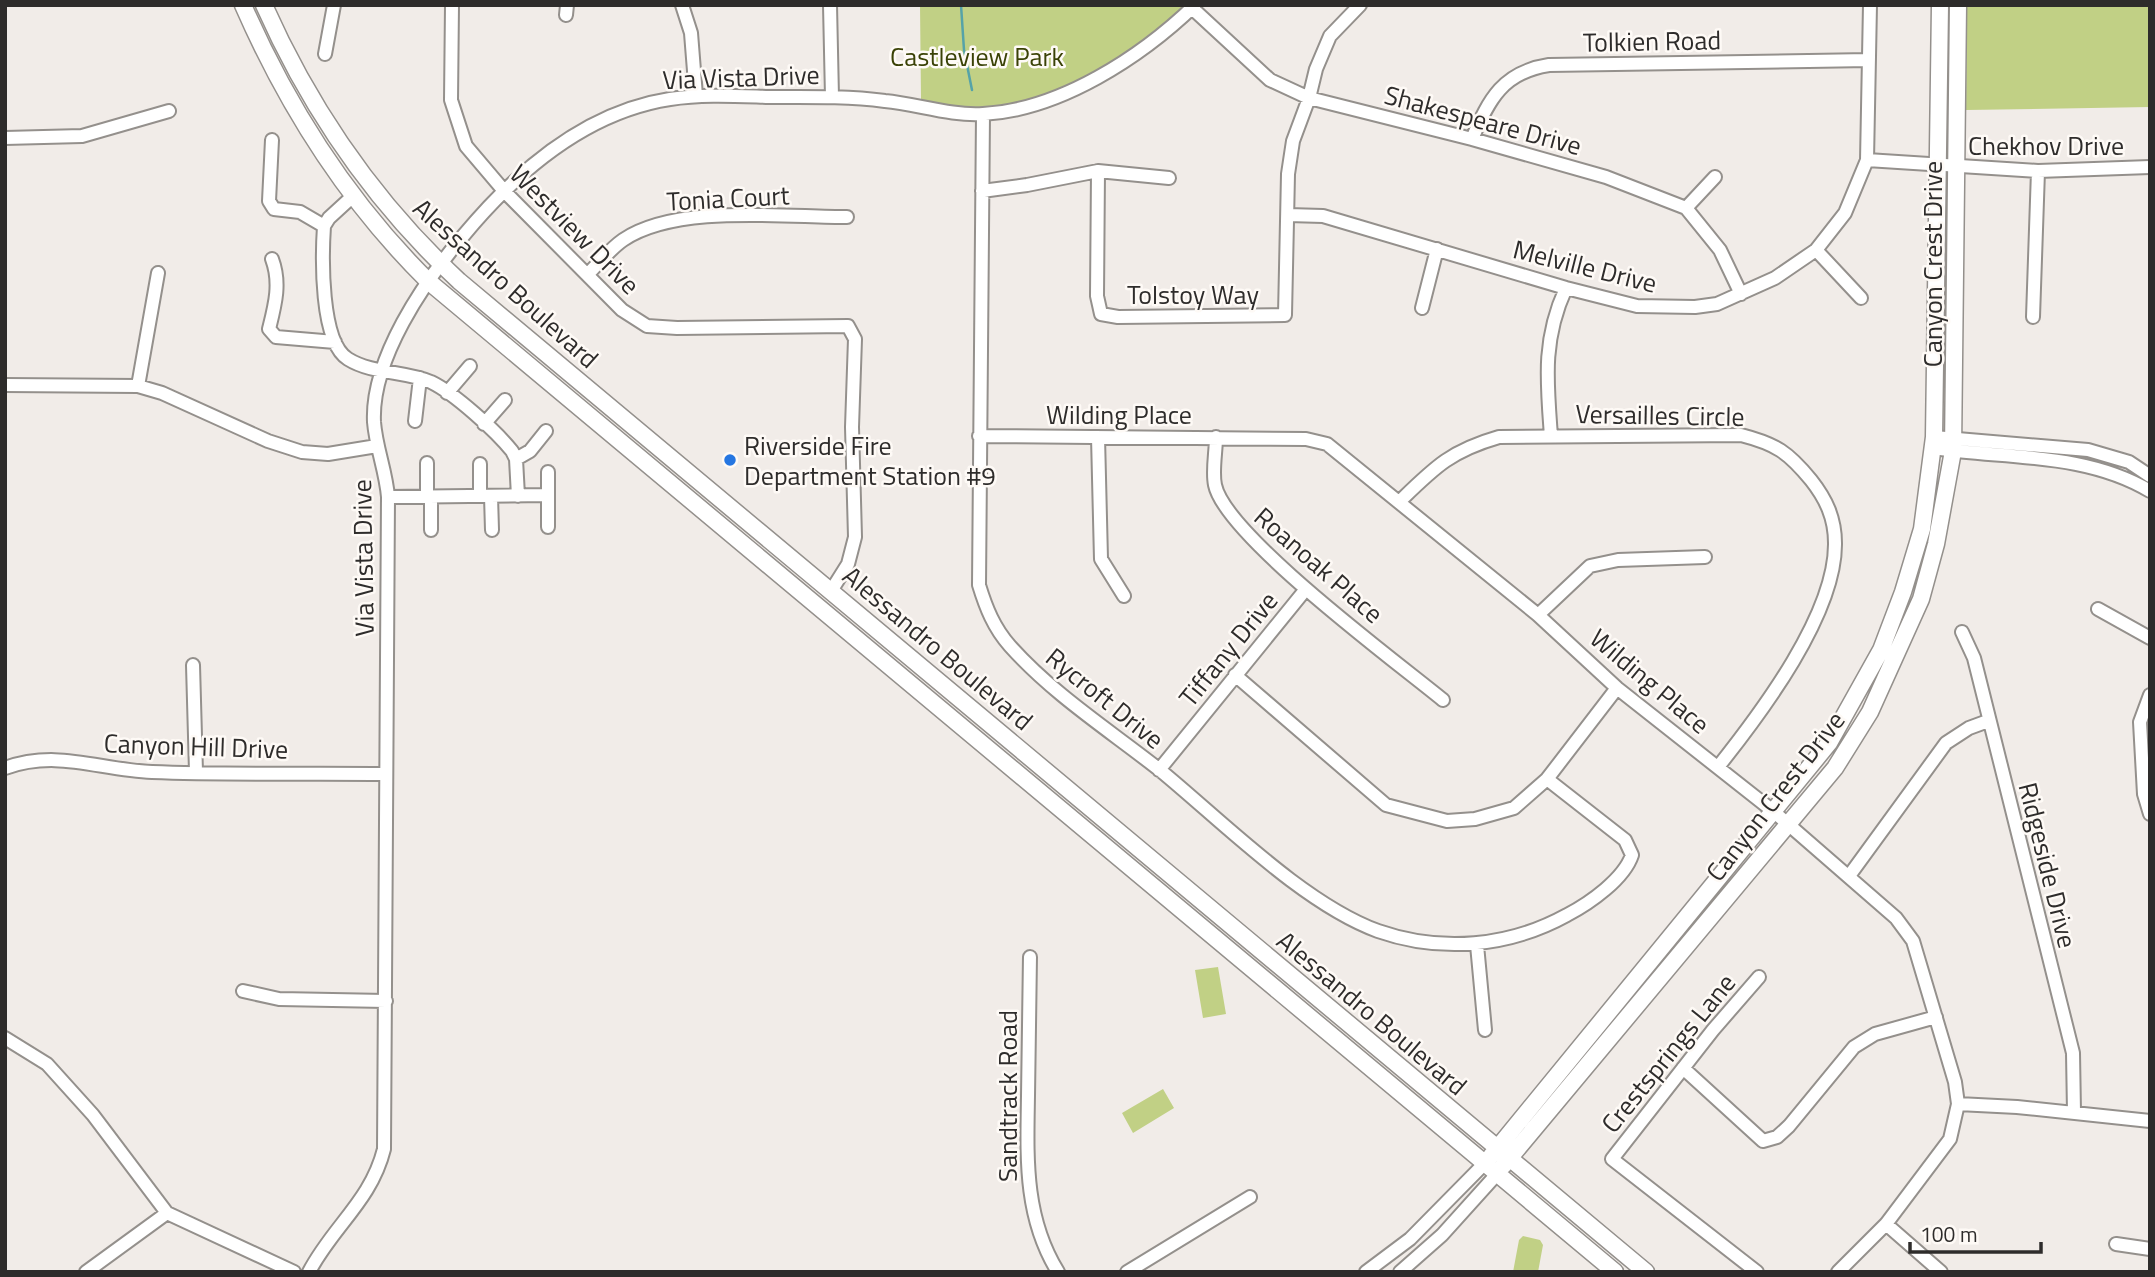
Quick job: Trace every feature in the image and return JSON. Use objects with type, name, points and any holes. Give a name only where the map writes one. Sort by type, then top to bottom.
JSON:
[{"type":"main road","name":"Alessandro Boulevard","points":[[243,5],[267,58],[300,119],[353,196],[429,281],[1615,1272]]},
{"type":"main road","name":"Alessandro Boulevard","points":[[264,5],[300,79],[339,144],[390,211],[440,263],[528,341],[1646,1272]]},
{"type":"main road","name":"Canyon Crest Drive","points":[[1503,1154],[1829,743],[1881,650],[1903,592],[1922,529],[1934,442],[1940,5]]},
{"type":"main road","name":"Canyon Crest Drive","points":[[1491,1168],[1790,825],[1835,768],[1870,712],[1921,600],[1936,544],[1954,444],[1958,5]]},
{"type":"street","points":[[325,54],[334,5]]},
{"type":"street","name":"Westview Drive","points":[[452,5],[452,100],[456,122],[477,163],[622,310],[647,326],[848,326],[855,339],[852,427],[855,537],[848,564],[831,591]]},
{"type":"street","points":[[682,5],[691,33],[696,96]]},
{"type":"street","points":[[831,5],[832,97]]},
{"type":"street","points":[[1288,215],[1288,174],[1293,141],[1309,98],[1316,69],[1330,36],[1360,5]]},
{"type":"street","name":"Melville Drive","points":[[1288,215],[1323,216],[1566,288],[1637,306],[1668,308],[1717,304],[1775,278],[1816,250],[1845,214],[1867,160],[1870,5]]},
{"type":"street","name":"Via Vista Drive","points":[[309,1272],[317,1257],[368,1192],[378,1171],[386,1127],[388,497],[377,446],[375,401],[394,342],[440,263],[505,192],[542,157],[588,126],[640,105],[696,96],[832,97],[884,100],[983,114],[1026,106],[1073,90],[1150,46],[1194,7]]},
{"type":"street","name":"Shakespeare Drive","points":[[1194,7],[1270,80],[1309,98],[1472,139],[1606,177],[1686,208],[1720,250],[1741,294]]},
{"type":"street","name":"Tolkien Road","points":[[1472,139],[1488,103],[1504,83],[1529,68],[1549,65],[1869,60]]},
{"type":"street","points":[[5,138],[82,136],[169,111]]},
{"type":"street","name":"Rycroft Drive","points":[[983,114],[979,585],[989,616],[1007,643],[1032,669],[1335,912],[1405,938],[1477,945],[1528,934],[1577,911],[1628,867],[1632,855],[1625,840],[1547,779]]},
{"type":"street","points":[[272,140],[269,201],[274,209],[300,212],[324,226]]},
{"type":"street","name":"Chekhov Drive","points":[[1867,160],[1938,167],[2038,171],[2150,167]]},
{"type":"street","points":[[982,191],[1027,186],[1098,171],[1169,178]]},
{"type":"street","name":"Tolstoy Way","points":[[1098,171],[1097,296],[1101,314],[1118,317],[1284,315],[1288,215]]},
{"type":"street","points":[[2033,317],[2038,171]]},
{"type":"street","points":[[1686,208],[1715,177]]},
{"type":"street","points":[[353,196],[324,226],[323,277],[335,342],[348,359],[420,378],[447,393],[484,424],[508,446],[516,459],[518,496]]},
{"type":"street","name":"Tonia Court","points":[[588,274],[622,241],[659,223],[693,217],[847,217]]},
{"type":"street","points":[[1422,308],[1437,249]]},
{"type":"street","points":[[1816,250],[1861,298]]},
{"type":"street","points":[[272,259],[277,272],[277,300],[269,329],[276,337],[335,342]]},
{"type":"street","points":[[138,386],[158,273]]},
{"type":"street","points":[[1550,436],[1546,357],[1554,314],[1566,288]]},
{"type":"street","points":[[447,393],[470,366]]},
{"type":"street","points":[[415,421],[420,378]]},
{"type":"street","points":[[5,385],[138,386],[162,393],[268,441],[302,452],[328,454],[377,446]]},
{"type":"street","points":[[484,424],[505,400]]},
{"type":"street","points":[[516,459],[530,451],[547,431]]},
{"type":"street","name":"Wilding Place","points":[[979,436],[1306,439],[1327,444],[1538,615],[1618,688],[1790,825],[1896,918],[1913,941],[1958,1104],[1950,1139],[1886,1224],[1838,1272]]},
{"type":"street","name":"Versailles Circle","points":[[1399,502],[1443,460],[1473,444],[1499,437],[1741,436],[1771,443],[1792,457],[1824,498],[1832,513],[1836,541],[1826,587],[1793,661],[1752,724],[1718,767]]},
{"type":"street","points":[[1098,437],[1101,559],[1124,596]]},
{"type":"street","name":"Roanoak Place","points":[[1216,437],[1215,486],[1235,521],[1306,589],[1444,700]]},
{"type":"street","points":[[1934,442],[2086,464],[2125,476],[2147,478]]},
{"type":"street","points":[[427,463],[430,530]]},
{"type":"street","points":[[480,464],[492,530]]},
{"type":"street","points":[[548,472],[548,527]]},
{"type":"street","points":[[388,497],[548,495]]},
{"type":"street","points":[[1538,615],[1590,566],[1618,560],[1705,557]]},
{"type":"street","name":"Tiffany Drive","points":[[1159,770],[1306,589]]},
{"type":"street","points":[[2098,609],[2150,638]]},
{"type":"street","name":"Ridgeside Drive","points":[[1962,632],[1974,657],[2073,1054],[2074,1112]]},
{"type":"street","points":[[193,665],[196,772]]},
{"type":"street","points":[[1235,675],[1386,804],[1447,821],[1475,819],[1514,808],[1547,779],[1618,688]]},
{"type":"street","points":[[2150,695],[2140,722],[2144,794],[2150,814]]},
{"type":"street","points":[[1849,876],[1946,743],[1969,728],[1988,721]]},
{"type":"street","name":"Canyon Hill Drive","points":[[5,768],[41,758],[62,758],[112,770],[386,774]]},
{"type":"street","points":[[1477,945],[1485,1030]]},
{"type":"street","name":"Sandtrack Road","points":[[1030,957],[1026,1151],[1029,1194],[1045,1250],[1058,1272]]},
{"type":"street","name":"Crestsprings Lane","points":[[1757,1272],[1612,1159],[1759,977]]},
{"type":"street","points":[[243,991],[279,999],[386,1001]]},
{"type":"street","points":[[1683,1068],[1763,1141],[1777,1138],[1789,1126],[1854,1047],[1875,1034],[1936,1017]]},
{"type":"street","points":[[5,1038],[47,1064],[93,1115],[167,1213],[294,1272]]},
{"type":"street","points":[[1958,1104],[2074,1112],[2150,1121]]},
{"type":"street","points":[[1366,1272],[1410,1239],[1491,1168]]},
{"type":"street","points":[[1400,1272],[1442,1235],[1491,1168]]},
{"type":"street","points":[[1127,1272],[1250,1197]]},
{"type":"street","points":[[86,1272],[167,1213]]},
{"type":"street","points":[[1886,1224],[1941,1272]]},
{"type":"street","points":[[2116,1244],[2150,1249]]},
{"type":"green space","name":"Castleview Park","points":[[920,5],[1194,5],[1074,90],[997,109],[954,108],[921,100]]},
{"type":"green space","points":[[1967,5],[2150,5],[2150,107],[1966,110]]},
{"type":"green space","points":[[1218,967],[1226,1014],[1203,1018],[1195,970]]},
{"type":"green space","points":[[1163,1089],[1174,1108],[1133,1133],[1122,1113]]},
{"type":"green space","points":[[1523,1236],[1540,1240],[1543,1245],[1538,1272],[1513,1272],[1519,1240]]},
{"type":"waterway","points":[[961,5],[964,50],[972,90]]},
{"type":"place","name":"Riverside Fire Department Station #9","points":[[730,460]]}]
